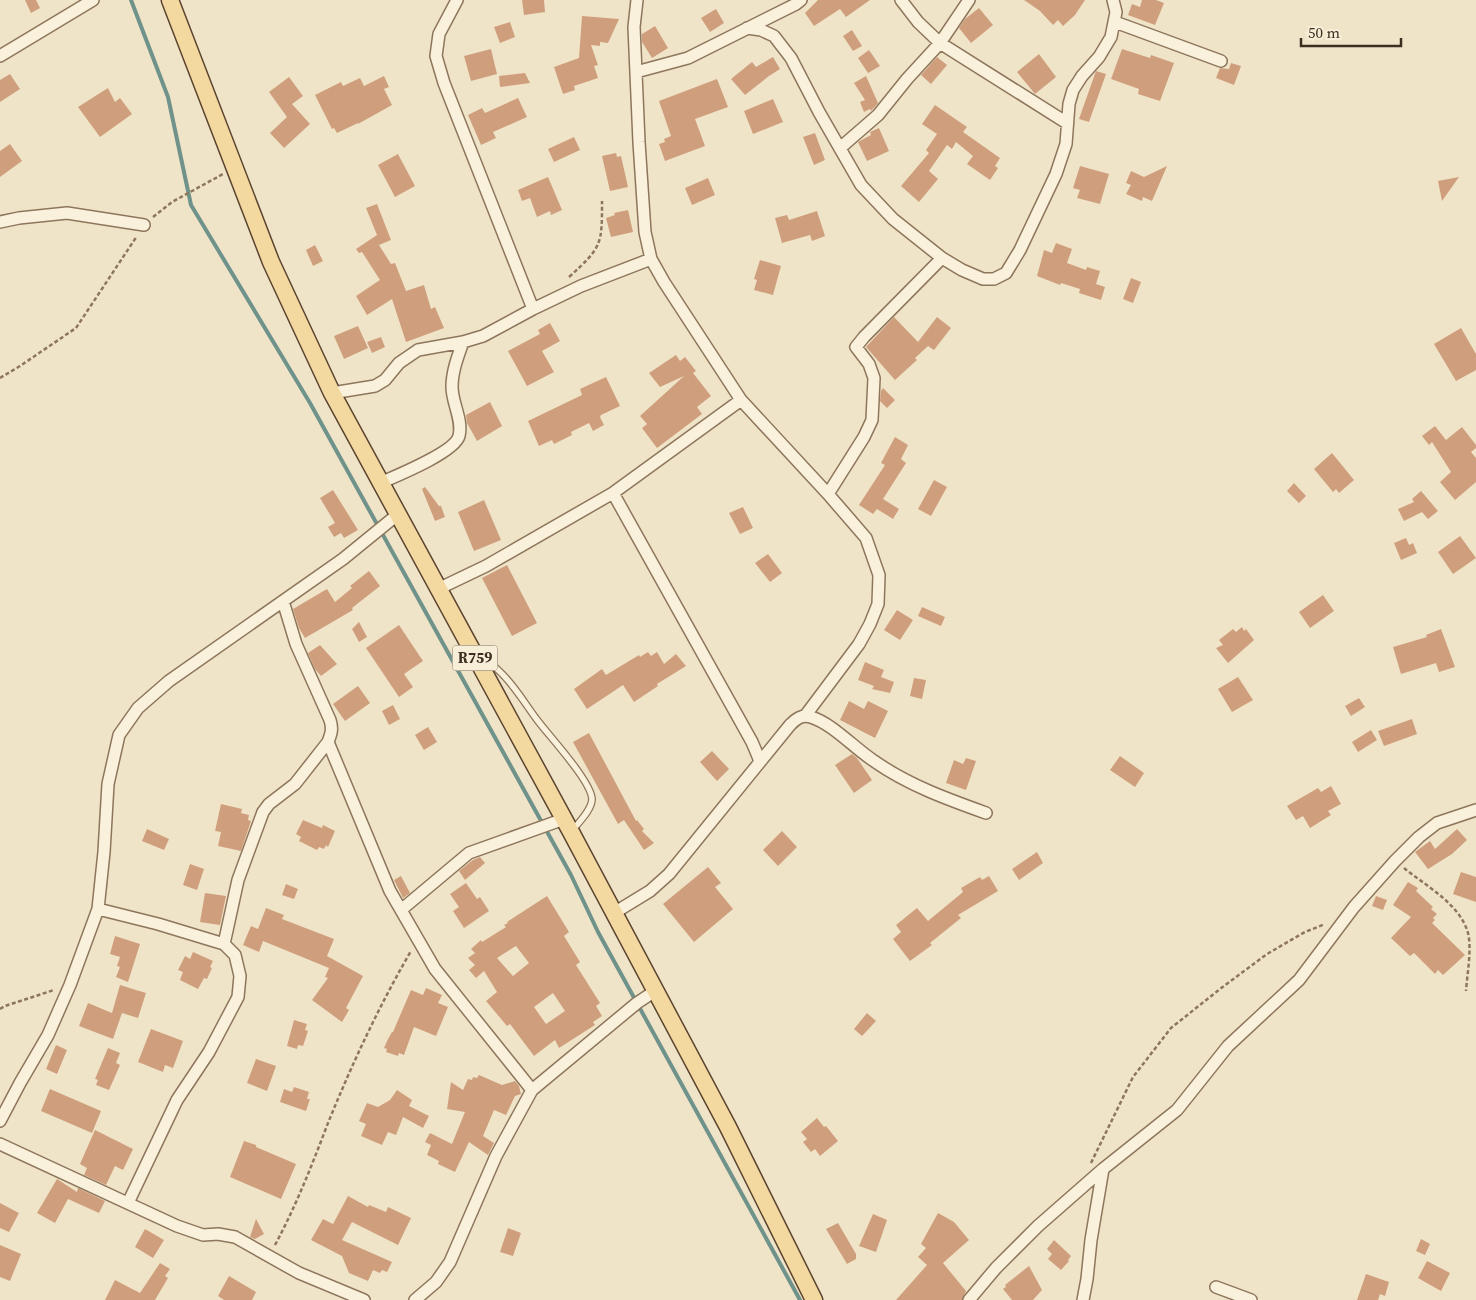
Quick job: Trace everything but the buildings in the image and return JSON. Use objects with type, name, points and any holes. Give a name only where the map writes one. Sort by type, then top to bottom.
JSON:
[{"type":"main road","name":"R759","points":[[170,0],[271,262],[332,393],[396,515],[568,826],[728,1127],[814,1300]]},
{"type":"street","points":[[0,56],[93,0]]},
{"type":"street","points":[[457,0],[438,34],[436,56],[444,83],[533,309]]},
{"type":"street","points":[[614,913],[650,891],[669,874],[790,724],[804,716],[859,644],[870,624],[878,604],[879,575],[866,538],[828,494],[740,400],[650,259],[645,232],[639,142],[634,27],[637,0]]},
{"type":"street","points":[[636,72],[688,58],[801,0]]},
{"type":"street","points":[[902,0],[918,22],[940,44],[1068,123]]},
{"type":"street","points":[[840,148],[878,115],[907,79],[940,44],[969,0]]},
{"type":"street","points":[[747,28],[761,30],[774,36],[791,58],[819,112],[861,185],[893,218],[942,258],[962,270],[983,279],[994,279],[1006,273],[1020,250],[1056,174],[1066,144],[1069,104],[1073,90],[1082,76],[1099,57],[1111,37],[1116,12],[1113,0]]},
{"type":"street","points":[[1115,22],[1221,61]]},
{"type":"street","points":[[0,222],[18,218],[67,213],[144,225]]},
{"type":"street","points":[[828,494],[864,437],[872,420],[874,378],[868,364],[856,347],[942,258]]},
{"type":"street","points":[[332,393],[375,386],[385,380],[399,363],[418,350],[463,342],[482,336],[581,286],[650,259]]},
{"type":"street","points":[[380,483],[436,456],[452,446],[459,437],[460,423],[452,388],[453,372],[463,342]]},
{"type":"street","points":[[438,589],[486,566],[613,493],[740,400]]},
{"type":"street","points":[[613,493],[752,742],[760,761]]},
{"type":"street","points":[[0,1122],[48,1035],[70,985],[98,909],[108,784],[119,735],[138,708],[169,681],[343,559],[396,515]]},
{"type":"street","points":[[224,944],[238,880],[264,812],[269,804],[295,784],[328,742],[332,728],[296,644],[283,601]]},
{"type":"street","points":[[804,716],[823,722],[874,762],[926,791],[986,814]]},
{"type":"street","points":[[328,742],[390,891],[435,969],[532,1090]]},
{"type":"street","points":[[752,742],[772,746]]},
{"type":"street","points":[[969,1300],[996,1268],[1038,1226],[1103,1169],[1177,1110],[1228,1046],[1299,980],[1350,914],[1395,861],[1419,837],[1438,823],[1476,810]]},
{"type":"street","points":[[401,910],[469,853],[568,826]]},
{"type":"street","points":[[98,909],[158,924],[224,944],[234,955],[240,976],[238,997],[209,1052],[177,1100],[128,1203]]},
{"type":"street","points":[[415,1300],[436,1282],[450,1262],[496,1156],[532,1090],[637,1003],[655,991]]},
{"type":"street","points":[[0,1144],[177,1226],[204,1235],[218,1234],[235,1237],[299,1273],[364,1300]]},
{"type":"street","points":[[1083,1300],[1103,1169]]},
{"type":"street","points":[[1216,1287],[1251,1300]]},
{"type":"lane","points":[[471,650],[498,670],[504,677],[566,756],[591,795],[592,802],[585,815],[568,826]]},
{"type":"path","points":[[0,378],[76,328],[144,225],[172,202],[235,167]]},
{"type":"path","points":[[568,278],[596,251],[601,240],[602,201]]},
{"type":"path","points":[[1395,861],[1460,915],[1468,934],[1466,991]]},
{"type":"path","points":[[1090,1165],[1133,1077],[1171,1028],[1267,954],[1305,932],[1350,914]]},
{"type":"path","points":[[269,1257],[288,1221],[347,1078],[383,1000],[418,939]]},
{"type":"path","points":[[0,1009],[70,985]]},
{"type":"waterway","points":[[131,0],[168,97],[191,205],[310,403],[571,875],[598,932],[800,1300]]}]
